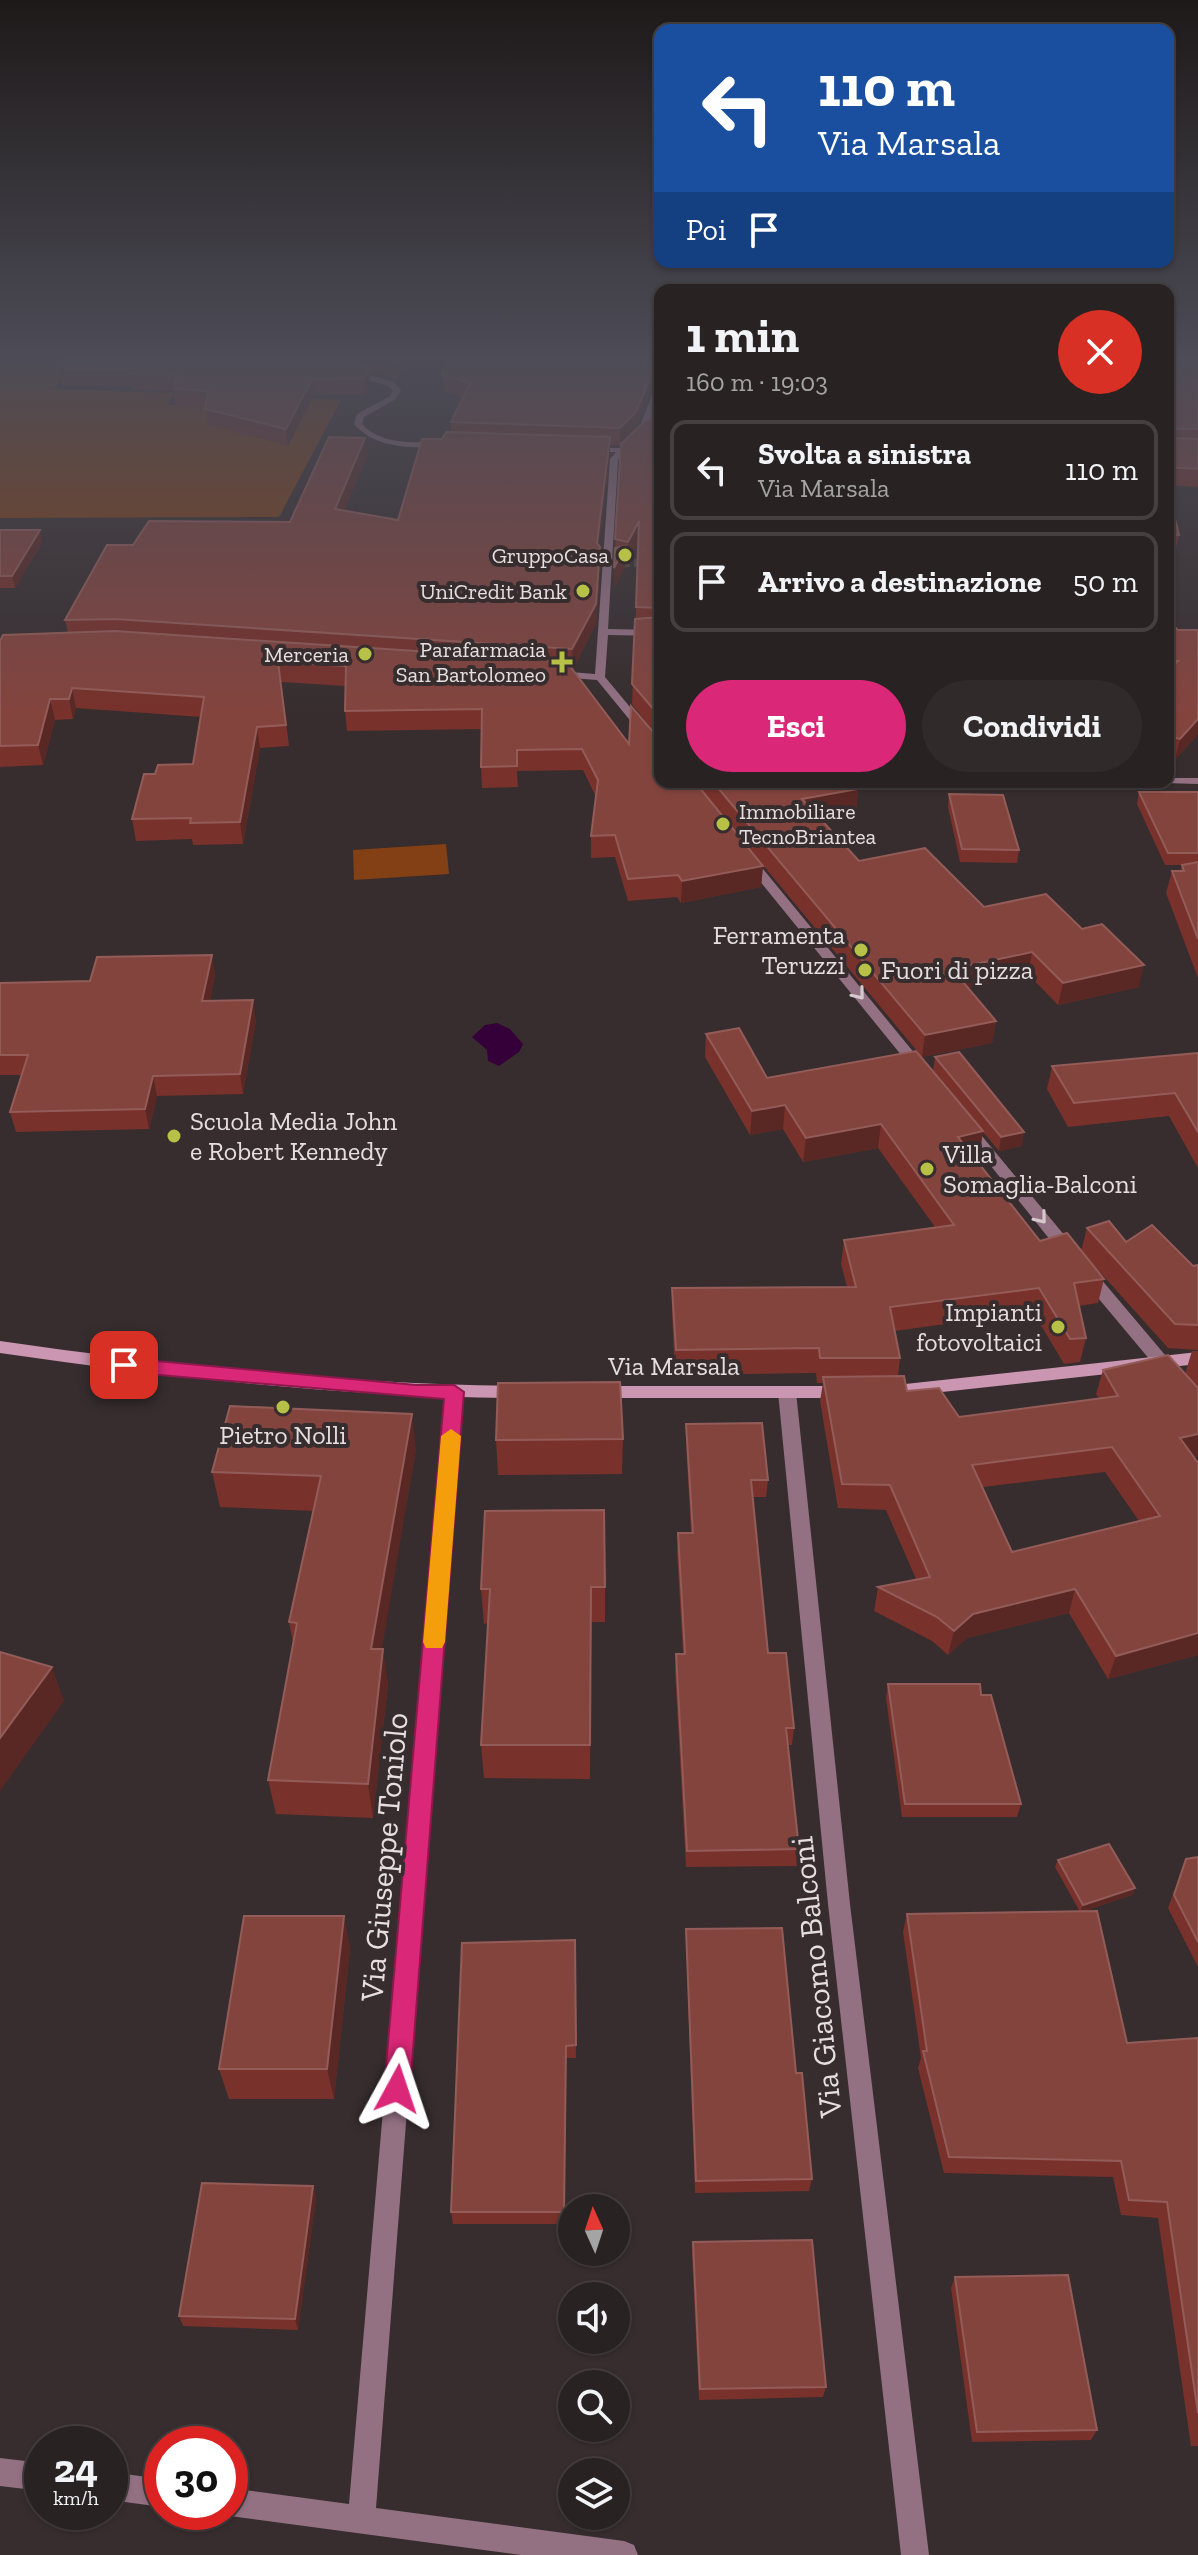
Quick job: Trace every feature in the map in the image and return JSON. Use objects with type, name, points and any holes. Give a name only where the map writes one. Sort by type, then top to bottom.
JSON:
[{"type":"main road","points":[[0,1347],[167,1370],[416,1392],[538,1392]]},
{"type":"main road","name":"Via Marsala","points":[[584,1392],[891,1392],[1198,1358]]},
{"type":"street","points":[[612,477],[600,677],[654,743]]},
{"type":"street","points":[[605,563],[622,563]]},
{"type":"street","points":[[602,632],[654,633]]},
{"type":"street","points":[[538,672],[600,677]]},
{"type":"street","points":[[1174,781],[1198,781]]},
{"type":"street","points":[[735,843],[933,1085]]},
{"type":"street","points":[[953,1110],[1198,1406]]},
{"type":"street","name":"Via Giuseppe Toniolo","points":[[361,2519],[454,1392]]},
{"type":"street","name":"Via Giacomo Balconi","points":[[787,1392],[839,1904],[915,2555]]},
{"type":"street","points":[[0,2472],[24,2475]]},
{"type":"street","points":[[248,2504],[624,2555]]},
{"type":"shaded area","points":[[0,477],[300,477],[279,517],[0,518]]},
{"type":"shaded area","points":[[446,844],[449,874],[354,880],[353,850]]},
{"type":"shaded area","points":[[497,1023],[510,1029],[523,1044],[519,1052],[499,1066],[488,1061],[487,1050],[472,1037],[485,1025]]},
{"type":"building","points":[[311,477],[348,477],[335,509],[398,520],[411,477],[605,477],[597,543],[600,547],[596,604],[572,649],[115,619],[65,620],[107,545],[133,545],[149,521],[290,522]]},
{"type":"building","points":[[619,477],[654,477],[654,608],[636,607],[639,521],[628,542],[615,539]]},
{"type":"building","points":[[1174,515],[1179,535],[1174,535]]},
{"type":"building","points":[[0,530],[40,530],[12,576],[0,576]]},
{"type":"building","points":[[625,546],[614,568],[615,548]]},
{"type":"building","points":[[654,617],[654,710],[632,684],[635,619]]},
{"type":"building","points":[[1174,626],[1178,630],[1197,630],[1198,719],[1180,739],[1174,738],[1174,665],[1178,661],[1174,661]]},
{"type":"building","points":[[115,631],[566,661],[629,744],[631,706],[654,733],[654,788],[700,788],[763,866],[682,881],[678,875],[628,879],[615,835],[591,836],[598,780],[582,749],[517,750],[517,766],[481,767],[482,709],[345,711],[346,666],[278,662],[286,725],[257,727],[240,822],[190,823],[191,818],[132,819],[144,774],[155,774],[158,765],[193,764],[204,697],[72,688],[69,699],[50,699],[38,745],[0,746],[0,641],[3,635]]},
{"type":"building","points":[[718,788],[858,788],[802,799],[859,861],[925,848],[984,907],[1046,894],[1082,929],[1102,924],[1144,965],[1063,983],[1032,952],[952,969],[996,1021],[925,1035]]},
{"type":"building","points":[[1139,792],[1198,792],[1198,853],[1168,853]]},
{"type":"building","points":[[949,794],[1003,795],[1019,850],[962,849]]},
{"type":"building","points":[[1198,862],[1198,939],[1172,871],[1184,871],[1182,865]]},
{"type":"building","points":[[212,955],[202,1001],[253,1000],[240,1074],[153,1076],[145,1109],[10,1112],[28,1055],[0,1055],[0,983],[90,981],[97,957]]},
{"type":"building","points":[[739,1028],[767,1078],[916,1051],[983,1131],[958,1137],[1040,1241],[1067,1233],[1104,1279],[1074,1283],[1086,1338],[1070,1339],[1039,1288],[890,1307],[900,1358],[820,1358],[819,1348],[676,1350],[672,1288],[856,1287],[844,1240],[954,1225],[881,1124],[806,1138],[785,1105],[752,1111],[706,1034]]},
{"type":"building","points":[[959,1052],[1024,1132],[1001,1137],[935,1057]]},
{"type":"building","points":[[1198,1053],[1198,1132],[1175,1093],[1074,1103],[1052,1066]]},
{"type":"building","points":[[1109,1221],[1126,1242],[1152,1225],[1193,1266],[1198,1265],[1198,1325],[1175,1324],[1087,1228]]},
{"type":"building","points":[[1168,1355],[1198,1388],[1198,1434],[1180,1438],[1198,1463],[1198,1633],[1116,1656],[1075,1589],[973,1614],[954,1631],[937,1617],[878,1587],[930,1577],[890,1485],[842,1484],[823,1377],[904,1376],[907,1391],[939,1388],[959,1417],[1118,1396],[1103,1370]],"holes":[[[1112,1447],[1160,1516],[1012,1552],[972,1465]]]},
{"type":"building","points":[[620,1382],[623,1439],[496,1440],[498,1383]]},
{"type":"building","points":[[230,1406],[412,1414],[371,1649],[383,1649],[368,1784],[268,1780],[297,1623],[289,1622],[321,1476],[212,1472]]},
{"type":"building","points":[[762,1423],[768,1480],[751,1480],[768,1653],[786,1653],[794,1728],[786,1728],[799,1849],[687,1851],[676,1654],[685,1654],[678,1533],[693,1533],[686,1424]]},
{"type":"building","points":[[604,1510],[605,1587],[591,1587],[590,1745],[481,1745],[490,1589],[481,1589],[485,1511]]},
{"type":"building","points":[[0,1652],[52,1667],[0,1738]]},
{"type":"building","points":[[888,1684],[980,1684],[981,1695],[991,1695],[1021,1804],[905,1804]]},
{"type":"building","points":[[1109,1844],[1135,1888],[1083,1905],[1058,1860]]},
{"type":"building","points":[[1198,1857],[1198,1942],[1174,1895],[1186,1859]]},
{"type":"building","points":[[1097,1911],[1127,2043],[1198,2038],[1198,2413],[1167,2202],[1129,2200],[1121,2161],[949,2157],[923,2051],[927,2051],[907,1914]]},
{"type":"building","points":[[244,1916],[344,1916],[327,2069],[219,2069]]},
{"type":"building","points":[[782,1928],[796,2073],[802,2073],[812,2179],[696,2181],[686,1929]]},
{"type":"building","points":[[575,1940],[576,2045],[566,2046],[564,2194],[558,2194],[558,2212],[451,2212],[462,1943]]},
{"type":"building","points":[[202,2183],[313,2186],[295,2319],[179,2316]]},
{"type":"building","points":[[812,2240],[826,2387],[700,2389],[693,2242]]},
{"type":"building","points":[[1068,2275],[1097,2430],[977,2432],[955,2277]]},
{"type":"tunnel","points":[[622,563],[654,564]]},
{"type":"slow traffic","points":[[434,1642],[451,1436]]},
{"type":"place","name":"GruppoCasa","points":[[625,555]]},
{"type":"place","name":"UniCredit Bank","points":[[583,591]]},
{"type":"place","name":"Merceria","points":[[365,654]]},
{"type":"place","name":"Parafarmacia San Bartolomeo","points":[[562,662]]},
{"type":"place","name":"Immobiliare TecnoBriantea","points":[[723,824]]},
{"type":"place","name":"Ferramenta Teruzzi","points":[[861,950]]},
{"type":"place","name":"Fuori di pizza","points":[[865,970]]},
{"type":"place","name":"Scuola Media John e Robert Kennedy","points":[[174,1136]]},
{"type":"place","name":"Villa Somaglia-Balconi","points":[[927,1169]]},
{"type":"place","name":"Impianti fotovoltaici","points":[[1058,1327]]},
{"type":"place","name":"Pietro Nolli","points":[[283,1407]]},
{"type":"route","points":[[124,1365],[416,1392],[454,1392],[397,2089]]}]
